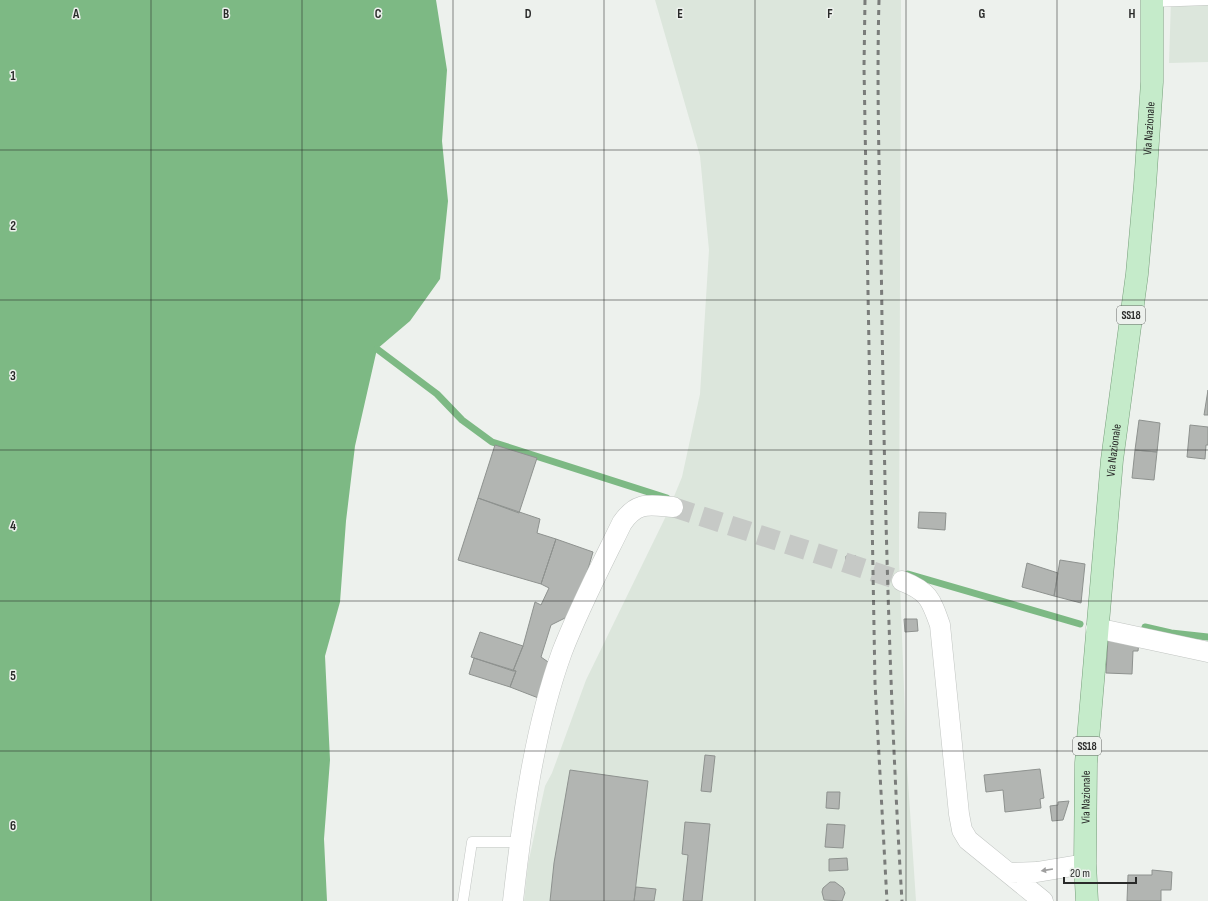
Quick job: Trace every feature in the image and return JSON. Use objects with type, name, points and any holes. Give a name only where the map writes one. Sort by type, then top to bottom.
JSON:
[{"type":"main road","name":"Via Nazionale","points":[[1086,901],[1086,763],[1096,628],[1112,460],[1137,274],[1145,185],[1152,82],[1152,1]]},
{"type":"street","points":[[513,901],[523,814],[544,717],[562,653],[578,613],[622,523],[630,512],[637,507],[673,507]]},
{"type":"street","points":[[902,581],[919,587],[928,597],[940,625],[958,814],[962,830],[968,840],[977,849],[1010,873],[1043,901]]},
{"type":"street","points":[[1096,628],[1208,652]]},
{"type":"street","points":[[1010,873],[1037,872],[1085,864]]},
{"type":"lane","points":[[1152,1],[1208,0]]},
{"type":"lane","points":[[463,901],[472,842],[520,842]]},
{"type":"shaded area","points":[[0,0],[436,0],[447,70],[442,141],[448,201],[440,279],[410,321],[377,349],[355,446],[346,521],[340,602],[325,656],[330,760],[324,839],[327,901],[0,901]]},
{"type":"shaded area","points":[[655,0],[901,0],[899,559],[907,766],[916,901],[524,901],[528,864],[545,786],[552,773],[586,680],[666,516],[682,477],[700,394],[709,250],[700,156]]},
{"type":"shaded area","points":[[1171,0],[1208,0],[1208,62],[1169,63]]},
{"type":"building","points":[[1208,390],[1208,415],[1204,415]]},
{"type":"building","points":[[1139,420],[1160,423],[1157,452],[1135,450]]},
{"type":"building","points":[[1190,425],[1208,427],[1208,445],[1206,445],[1205,459],[1187,457]]},
{"type":"building","points":[[495,445],[537,458],[519,513],[478,498]]},
{"type":"building","points":[[1135,450],[1157,452],[1154,480],[1132,478]]},
{"type":"building","points":[[478,498],[540,519],[537,533],[556,539],[541,584],[458,560]]},
{"type":"building","points":[[919,512],[946,513],[945,530],[918,528]]},
{"type":"building","points":[[556,539],[593,552],[577,607],[565,618],[551,625],[541,657],[551,664],[541,699],[510,687],[516,671],[513,671],[523,646],[535,602],[541,605],[549,588],[541,584]]},
{"type":"building","points":[[846,556],[856,556],[857,573],[845,572]]},
{"type":"building","points":[[1060,560],[1085,564],[1081,603],[1054,596]]},
{"type":"building","points":[[1027,563],[1058,573],[1054,596],[1022,587]]},
{"type":"building","points":[[904,619],[917,619],[918,631],[905,632]]},
{"type":"building","points":[[480,632],[523,646],[513,671],[471,657]]},
{"type":"building","points":[[1108,638],[1139,642],[1138,651],[1133,651],[1132,674],[1106,673]]},
{"type":"building","points":[[474,658],[516,671],[510,687],[469,674]]},
{"type":"building","points":[[705,755],[715,756],[711,792],[701,791]]},
{"type":"building","points":[[1040,769],[1044,798],[1040,799],[1041,808],[1005,812],[1003,790],[986,792],[984,775]]},
{"type":"building","points":[[570,770],[648,781],[634,901],[550,901],[554,863]]},
{"type":"building","points":[[827,792],[840,792],[839,809],[826,808]]},
{"type":"building","points":[[1069,801],[1063,820],[1052,821],[1050,806],[1058,805],[1058,802]]},
{"type":"building","points":[[685,822],[710,824],[702,901],[683,901],[688,855],[682,854]]},
{"type":"building","points":[[827,824],[845,825],[843,848],[825,847]]},
{"type":"building","points":[[847,858],[848,870],[829,871],[829,859]]},
{"type":"building","points":[[1152,870],[1172,872],[1171,890],[1161,890],[1161,901],[1127,901],[1128,875],[1152,875]]},
{"type":"building","points":[[830,882],[835,882],[843,888],[845,893],[842,901],[824,900],[822,892],[823,888]]},
{"type":"building","points":[[636,887],[656,889],[654,901],[634,901]]},
{"type":"waterway","points":[[377,349],[437,394],[462,420],[492,442],[667,498]]},
{"type":"waterway","points":[[908,574],[1080,624]]},
{"type":"waterway","points":[[1145,627],[1171,633],[1208,637]]},
{"type":"tunnel","points":[[673,507],[902,581]]},
{"type":"railway","points":[[865,0],[864,67],[875,683],[887,901]]},
{"type":"railway","points":[[879,0],[878,120],[886,539],[894,756],[902,901]]}]
